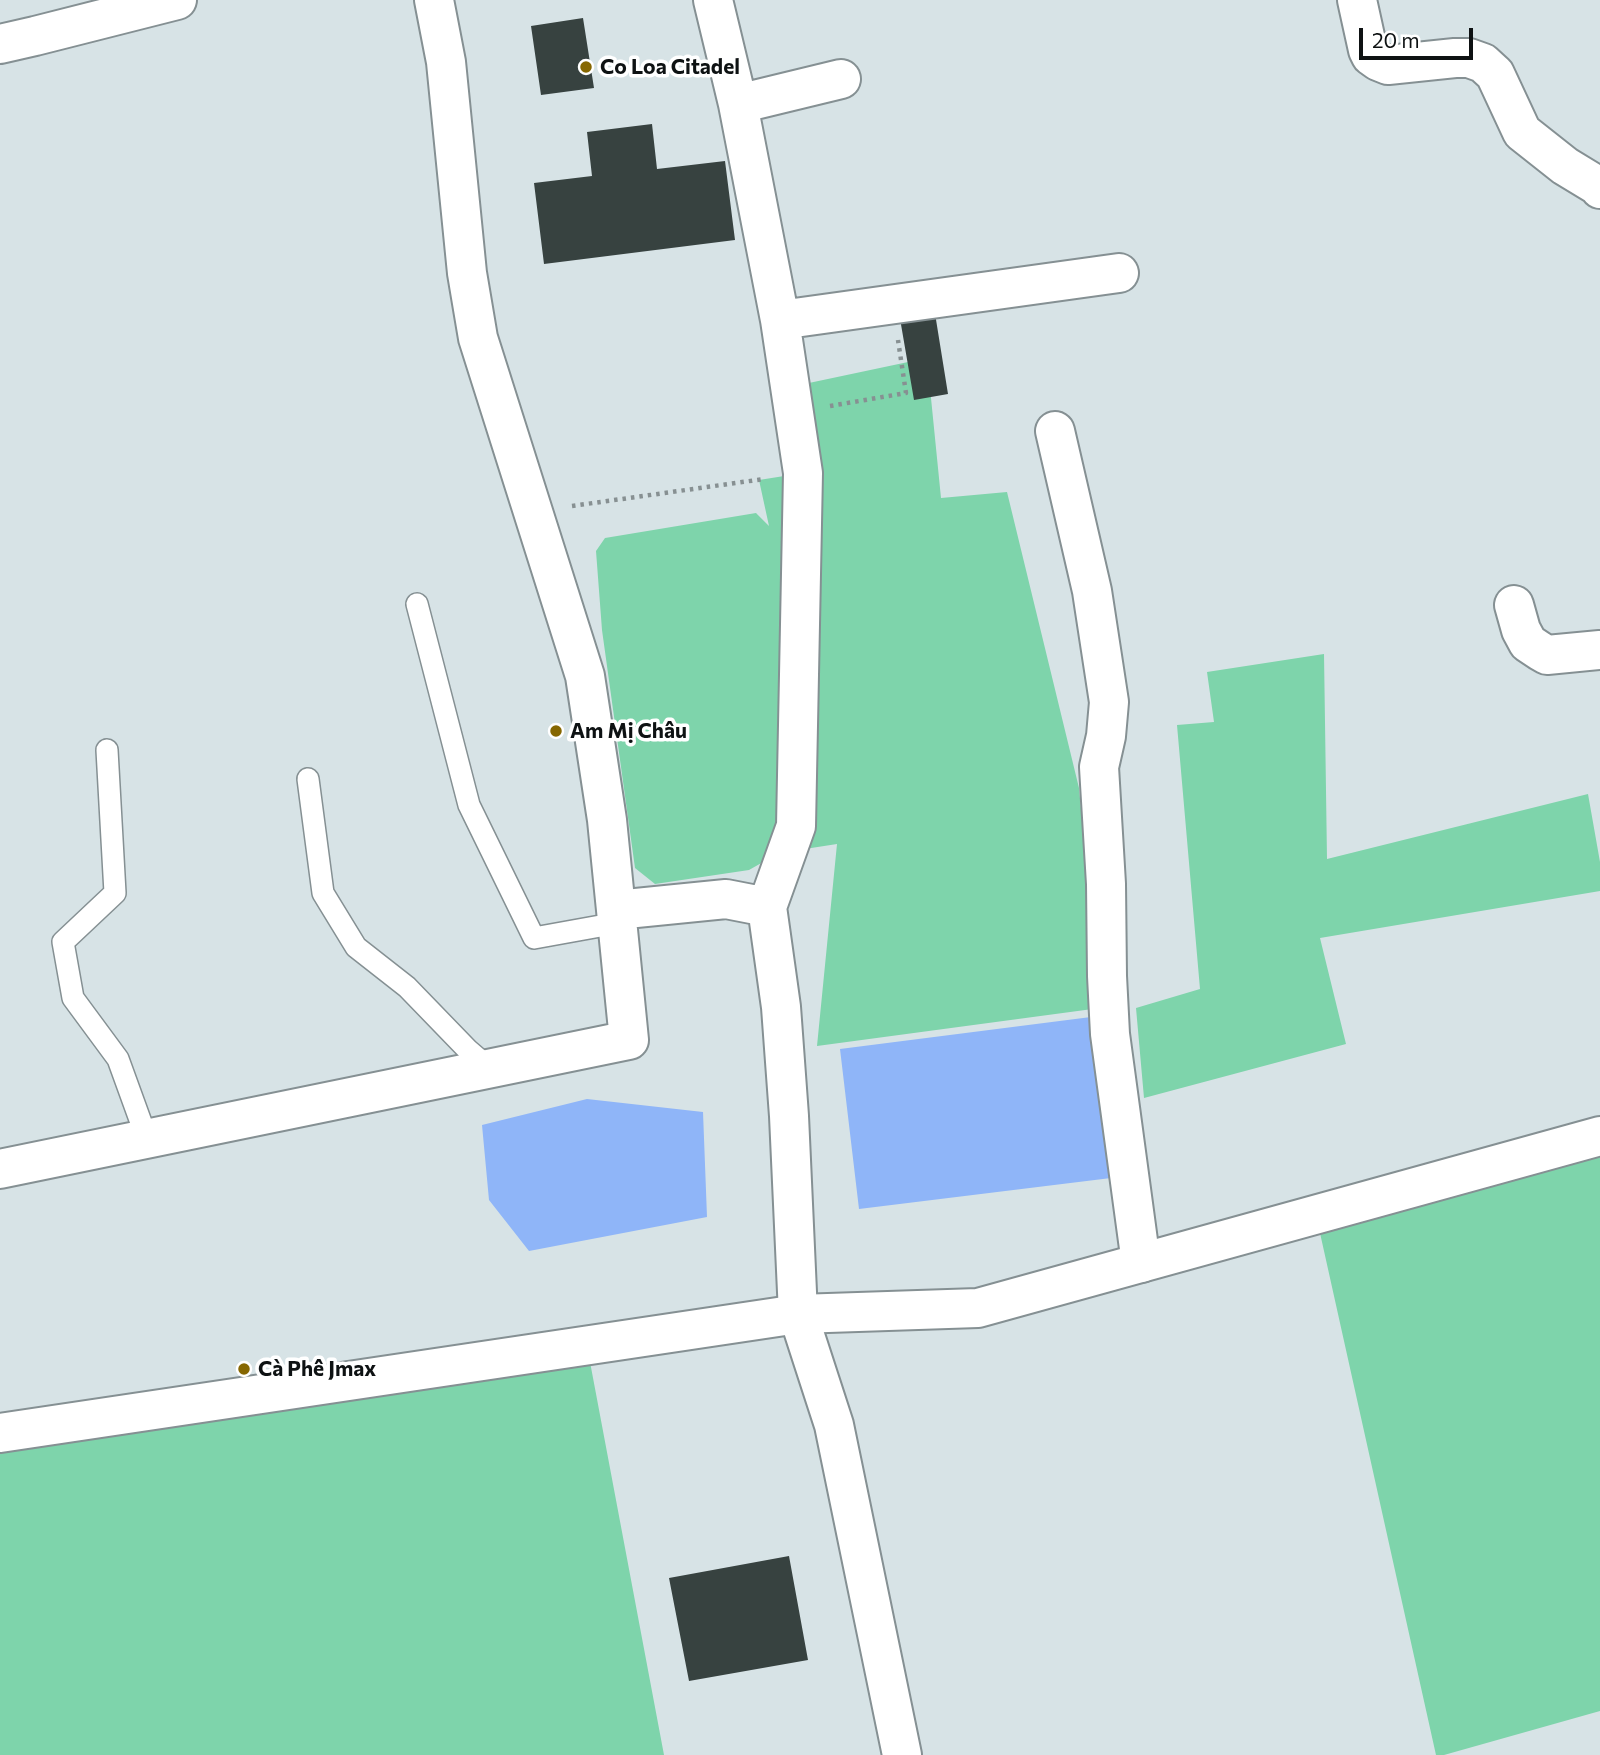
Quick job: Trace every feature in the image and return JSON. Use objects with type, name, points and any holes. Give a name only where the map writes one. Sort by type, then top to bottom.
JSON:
[{"type":"street","points":[[0,44],[177,0]]},
{"type":"street","points":[[0,1169],[629,1040],[607,820],[585,676],[478,338],[467,273],[446,62],[434,0]]},
{"type":"street","points":[[713,0],[738,104],[780,320],[803,473],[796,826],[767,907],[781,1007],[798,1314],[834,1425],[902,1755]]},
{"type":"street","points":[[1357,0],[1371,56],[1388,65],[1455,58],[1469,58],[1483,63],[1495,74],[1522,132],[1600,189]]},
{"type":"street","points":[[738,104],[841,79]]},
{"type":"street","points":[[780,320],[1119,273]]},
{"type":"street","points":[[1055,431],[1092,591],[1110,702],[1107,736],[1099,767],[1106,884],[1110,1034],[1141,1263]]},
{"type":"street","points":[[1514,605],[1528,643],[1539,652],[1547,655],[1600,650]]},
{"type":"street","points":[[617,916],[726,899],[767,907]]},
{"type":"street","points":[[0,1433],[798,1314],[978,1308],[1600,1136]]},
{"type":"lane","points":[[417,604],[468,805],[534,938],[617,916]]},
{"type":"lane","points":[[107,750],[115,893],[63,942],[73,998],[118,1059],[147,1139]]},
{"type":"lane","points":[[308,779],[323,893],[356,947],[407,987],[489,1068]]},
{"type":"path","points":[[794,411],[906,393],[897,331]]},
{"type":"path","points":[[533,511],[803,473]]},
{"type":"green space","points":[[927,358],[941,498],[1007,492],[1079,788],[1100,1008],[817,1046],[837,844],[779,853],[749,870],[655,884],[635,868],[602,630],[596,551],[605,538],[756,513],[769,526],[759,480],[803,473],[790,387]],"holes":[[[780,641],[796,825],[792,816]]]},
{"type":"green space","points":[[1324,654],[1327,859],[1588,794],[1600,862],[1600,891],[1320,938],[1346,1044],[1144,1098],[1136,1008],[1200,989],[1177,725],[1214,722],[1207,672]]},
{"type":"green space","points":[[1600,1140],[1600,1711],[1436,1755],[1316,1215]]},
{"type":"green space","points":[[587,1346],[664,1755],[0,1755],[0,1433]]},
{"type":"water","points":[[1091,1017],[1111,1178],[859,1209],[840,1049]]},
{"type":"water","points":[[587,1099],[703,1112],[707,1217],[529,1251],[489,1200],[482,1125]]},
{"type":"building","points":[[583,18],[594,88],[541,95],[531,26]]},
{"type":"building","points":[[652,124],[657,169],[725,161],[735,240],[544,264],[534,183],[592,176],[587,132]]},
{"type":"building","points":[[933,301],[948,394],[914,400],[898,307]]},
{"type":"building","points":[[789,1556],[808,1660],[689,1681],[669,1578]]},
{"type":"place","name":"Co Loa Citadel","points":[[586,67]]},
{"type":"place","name":"Am Mị Châu","points":[[556,731]]},
{"type":"place","name":"Cà Phê Jmax","points":[[244,1369]]}]
